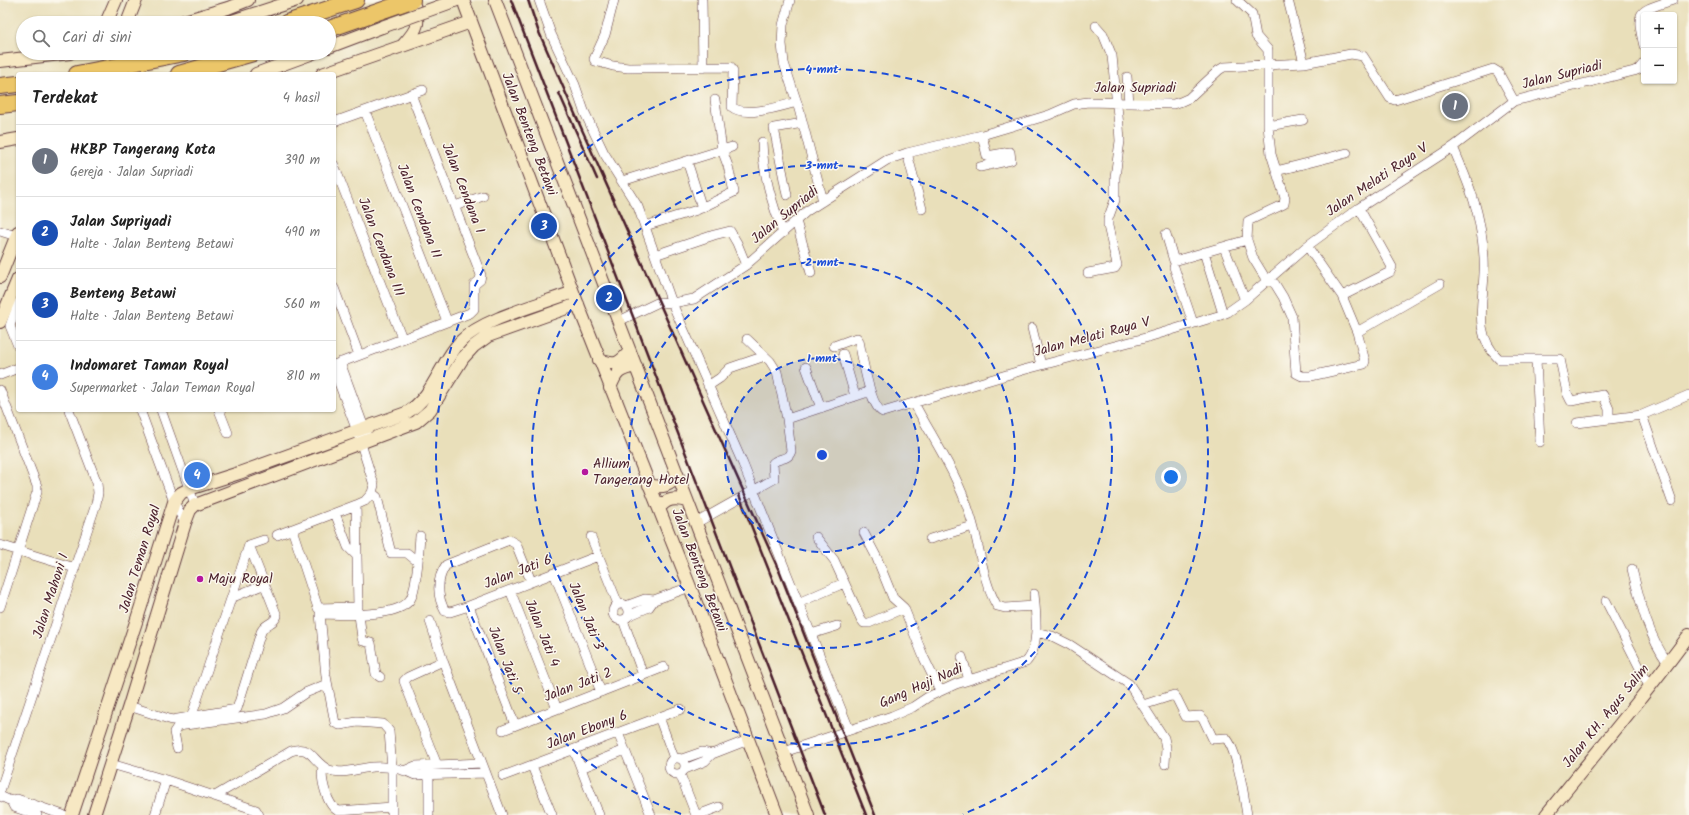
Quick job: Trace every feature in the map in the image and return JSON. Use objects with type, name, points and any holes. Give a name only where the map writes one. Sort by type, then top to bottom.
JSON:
[{"type":"highway","points":[[307,16],[356,0]]},
{"type":"highway","points":[[336,27],[412,0]]},
{"type":"highway","points":[[89,72],[152,60]]},
{"type":"highway","points":[[186,72],[228,60]]},
{"type":"highway","points":[[0,86],[16,84]]},
{"type":"highway","points":[[0,105],[16,103]]},
{"type":"street","points":[[109,16],[116,0]]},
{"type":"street","points":[[130,16],[136,0]]},
{"type":"street","points":[[201,16],[248,0]]},
{"type":"street","points":[[248,16],[297,0]]},
{"type":"street","points":[[402,46],[415,32],[418,21],[412,0]]},
{"type":"street","points":[[336,44],[457,0]]},
{"type":"street","name":"Jalan Benteng Betawi","points":[[463,0],[573,292],[690,587],[777,815]]},
{"type":"street","name":"Jalan Benteng Betawi","points":[[495,0],[808,815]]},
{"type":"street","points":[[539,0],[551,34],[604,153],[638,207],[672,303],[753,492],[849,729]]},
{"type":"street","points":[[614,0],[605,35],[595,54],[594,61],[628,68],[732,68],[733,109],[744,111],[765,110],[797,102]]},
{"type":"street","points":[[702,0],[703,68]]},
{"type":"street","points":[[790,0],[783,25],[782,44],[784,63],[803,123],[823,201]]},
{"type":"street","points":[[1237,0],[1252,14],[1256,36],[1268,50],[1268,126],[1270,154],[1285,198],[1284,204],[1248,221],[1247,240],[1258,266],[1264,276],[1275,284],[1292,317],[1296,373],[1302,376],[1311,376],[1364,364],[1365,361],[1357,332],[1342,296],[1307,246]]},
{"type":"street","points":[[1288,0],[1304,63]]},
{"type":"street","points":[[1643,12],[1652,3],[1673,0]]},
{"type":"street","points":[[1641,15],[1639,24],[1641,33]]},
{"type":"street","points":[[328,72],[471,22]]},
{"type":"street","points":[[1088,273],[1115,268],[1117,265],[1108,226],[1108,219],[1115,200],[1115,177],[1120,141],[1112,56],[1103,34],[1096,26]]},
{"type":"street","name":"Jalan Supriadi","points":[[619,322],[660,302],[672,303],[694,299],[746,265],[796,221],[823,201],[887,160],[907,153],[982,135],[1049,115],[1074,104],[1088,102],[1173,104],[1189,98],[1224,67],[1269,66],[1304,63],[1351,54],[1363,56],[1390,98],[1395,100],[1493,69],[1498,72],[1514,101],[1634,72],[1641,67]]},
{"type":"street","points":[[0,61],[16,59]]},
{"type":"street","points":[[261,72],[294,60]]},
{"type":"street","points":[[1127,77],[1129,103]]},
{"type":"street","points":[[336,121],[423,90]]},
{"type":"street","name":"Jalan Cendana I","points":[[411,94],[455,206],[481,278],[474,284],[474,309],[470,313],[447,321]]},
{"type":"street","points":[[645,226],[702,208],[734,192],[728,166],[722,150],[715,100]]},
{"type":"street","name":"Jalan Melati Raya V","points":[[870,393],[879,410],[883,412],[1041,365],[1145,338],[1222,314],[1245,300],[1307,246],[1359,208],[1453,147],[1514,101]]},
{"type":"street","name":"Jalan Cendana II","points":[[366,111],[447,321]]},
{"type":"street","points":[[1268,126],[1303,120]]},
{"type":"street","points":[[787,195],[774,128],[803,123]]},
{"type":"street","points":[[980,167],[1011,160],[1010,152],[987,156],[982,135]]},
{"type":"street","points":[[0,142],[16,140]]},
{"type":"street","points":[[762,142],[763,160],[768,186],[774,210],[783,233]]},
{"type":"street","points":[[622,181],[732,147]]},
{"type":"street","points":[[1453,147],[1473,197],[1480,223],[1484,272],[1480,309],[1484,337],[1491,352],[1499,359],[1560,359],[1567,393],[1571,401],[1603,395],[1609,409],[1609,418]]},
{"type":"street","points":[[907,153],[922,209]]},
{"type":"street","points":[[1276,171],[1347,153]]},
{"type":"street","points":[[687,161],[702,208]]},
{"type":"street","name":"Jalan Cendana III","points":[[336,171],[402,338]]},
{"type":"street","points":[[455,206],[483,196]]},
{"type":"street","points":[[1342,296],[1390,272],[1392,267],[1359,208]]},
{"type":"street","points":[[796,221],[811,273]]},
{"type":"street","points":[[0,231],[16,234]]},
{"type":"street","points":[[655,255],[730,231],[732,232],[746,265]]},
{"type":"street","points":[[1166,234],[1173,261],[1247,240]]},
{"type":"street","points":[[0,277],[16,237]]},
{"type":"street","points":[[1224,247],[1245,300]]},
{"type":"street","points":[[1204,252],[1222,314]]},
{"type":"street","points":[[1174,267],[1193,323]]},
{"type":"street","points":[[0,322],[16,284]]},
{"type":"street","points":[[1357,332],[1440,284]]},
{"type":"street","name":"Jalan Teman Royal","points":[[70,815],[121,672],[174,502],[181,493],[406,413],[421,402],[456,347],[468,335],[488,323],[573,292]]},
{"type":"street","points":[[336,293],[360,355]]},
{"type":"street","points":[[541,304],[545,316]]},
{"type":"street","points":[[94,815],[129,706],[136,677],[190,510],[195,505],[410,425],[421,419],[430,410],[463,358],[474,346],[488,336],[578,304]]},
{"type":"street","points":[[16,309],[10,326],[16,341]]},
{"type":"street","points":[[277,535],[356,505],[365,501],[372,493],[374,485],[365,442],[337,363],[447,321]]},
{"type":"street","points":[[1032,328],[1041,365]]},
{"type":"street","points":[[787,419],[855,396],[870,393],[860,341],[857,338],[853,338],[834,346]]},
{"type":"street","points":[[696,523],[774,479],[772,465],[774,461],[787,458],[790,455],[791,451],[787,419],[777,372],[770,361],[747,339]]},
{"type":"street","points":[[600,360],[607,363],[616,363],[624,359],[630,351]]},
{"type":"street","points":[[843,354],[855,396]]},
{"type":"street","points":[[708,386],[720,378],[730,368],[764,356]]},
{"type":"street","points":[[1536,359],[1540,442]]},
{"type":"street","points":[[610,388],[618,372],[623,369],[636,366]]},
{"type":"street","points":[[806,368],[821,408]]},
{"type":"street","points":[[0,375],[16,369]]},
{"type":"street","points":[[336,375],[360,429]]},
{"type":"street","points":[[0,390],[37,486],[37,492],[0,607]]},
{"type":"street","points":[[1577,423],[1642,415],[1689,395]]},
{"type":"street","points":[[914,403],[959,487],[973,526],[983,569],[997,606],[1005,608],[1035,606]]},
{"type":"street","name":"Jalan Mahoni I","points":[[0,790],[96,504],[98,493],[97,483],[69,412]]},
{"type":"street","points":[[141,412],[174,502],[185,523]]},
{"type":"street","points":[[162,412],[195,505]]},
{"type":"street","points":[[220,412],[228,433]]},
{"type":"street","points":[[406,413],[410,425]]},
{"type":"street","points":[[1642,415],[1653,442],[1672,501]]},
{"type":"street","points":[[649,485],[663,487],[674,481],[677,475]]},
{"type":"street","points":[[372,493],[377,497],[391,554],[406,553],[418,562]]},
{"type":"street","points":[[659,509],[667,500],[674,499],[687,501]]},
{"type":"street","points":[[292,529],[318,608],[358,607],[356,505]]},
{"type":"street","points":[[335,513],[348,547],[356,554]]},
{"type":"street","points":[[930,540],[973,526]]},
{"type":"street","points":[[864,534],[876,556],[893,598],[904,608],[924,658],[940,691]]},
{"type":"street","points":[[323,767],[322,777],[325,788],[335,810],[392,811],[392,768],[389,731],[383,724],[373,722],[357,722],[340,725],[336,724],[327,684],[320,614],[359,615],[384,612],[403,606],[411,598],[418,562],[420,536]]},
{"type":"street","points":[[590,537],[622,605],[629,612],[626,618],[643,675]]},
{"type":"street","points":[[816,537],[834,560],[864,623],[869,623],[904,608]]},
{"type":"street","points":[[249,545],[264,540]]},
{"type":"street","name":"Jalan Jati 6","points":[[531,581],[516,544],[509,540],[446,565],[438,589],[444,609],[447,613],[469,606],[598,556]]},
{"type":"street","points":[[0,545],[75,568]]},
{"type":"street","points":[[129,706],[172,720],[192,715],[237,709],[261,632],[264,625],[274,620],[277,614],[249,545]]},
{"type":"street","points":[[192,715],[233,597],[249,545]]},
{"type":"street","points":[[1632,569],[1639,597],[1650,628],[1662,655],[1668,663]]},
{"type":"street","name":"Jalan Jati 3","points":[[554,573],[601,692]]},
{"type":"street","points":[[798,603],[844,583]]},
{"type":"street","points":[[233,597],[265,584]]},
{"type":"street","points":[[654,600],[649,607],[619,621],[613,615],[614,607],[645,598],[654,600],[690,587]]},
{"type":"street","name":"Jalan Jati 4","points":[[510,590],[557,709]]},
{"type":"street","name":"Gang Haji Nadi","points":[[784,752],[913,707],[940,691],[969,680],[1026,662],[1031,654],[1036,632],[1034,594]]},
{"type":"street","points":[[1606,601],[1650,686]]},
{"type":"street","name":"Jalan Jati 5","points":[[469,606],[515,725]]},
{"type":"street","points":[[359,615],[363,641],[371,643],[376,674],[380,677]]},
{"type":"street","points":[[430,621],[443,661],[502,815]]},
{"type":"street","points":[[811,634],[837,626]]},
{"type":"street","points":[[1036,632],[1052,636],[1070,645],[1129,684],[1164,738],[1166,748],[1165,764]]},
{"type":"street","name":"Jalan KH. Agus Salim","points":[[1546,815],[1601,749],[1620,722],[1650,686],[1689,634]]},
{"type":"street","points":[[962,657],[969,680]]},
{"type":"street","points":[[429,815],[433,770],[404,681],[408,677],[443,661]]},
{"type":"street","name":"Jalan Jati 2","points":[[503,730],[664,667]]},
{"type":"street","points":[[121,672],[136,677]]},
{"type":"street","points":[[177,748],[174,732],[178,726],[266,714],[283,708],[305,693],[327,684]]},
{"type":"street","points":[[1143,705],[1174,695],[1186,717],[1200,716],[1204,720],[1213,738],[1224,738],[1229,742],[1241,779],[1247,815]]},
{"type":"street","name":"Jalan Ebony 6","points":[[503,776],[681,708]]},
{"type":"street","points":[[659,717],[678,758],[686,765],[682,771]]},
{"type":"street","points":[[618,733],[651,815]]},
{"type":"street","points":[[712,754],[702,752],[671,760],[669,768],[672,772],[682,771],[705,761],[712,754],[748,740]]},
{"type":"street","points":[[215,796],[296,749],[305,749],[323,767],[337,772],[374,767],[406,770],[415,775],[433,770],[482,763]]},
{"type":"street","points":[[574,750],[600,815]]},
{"type":"street","points":[[581,768],[625,750]]},
{"type":"street","points":[[111,764],[215,796],[258,813]]},
{"type":"street","points":[[532,766],[552,815]]},
{"type":"street","points":[[433,770],[486,773]]},
{"type":"street","points":[[682,771],[697,815],[719,807]]},
{"type":"street","points":[[155,815],[166,780]]},
{"type":"street","points":[[0,796],[11,801],[14,807],[37,815]]},
{"type":"street","points":[[11,801],[17,799],[70,815]]},
{"type":"railway","points":[[511,0],[825,815]]},
{"type":"railway","points":[[528,0],[538,30],[780,573],[875,815]]},
{"type":"railway","points":[[559,93],[597,179]]},
{"type":"railway","points":[[739,495],[866,815]]},
{"type":"place","name":"HKBP Tangerang Kota","points":[[1455,106]]},
{"type":"place","name":"Benteng Betawi","points":[[544,226]]},
{"type":"place","name":"Jalan Supriyadi","points":[[609,298]]},
{"type":"place","name":"Allium Tangerang Hotel","points":[[585,472]]},
{"type":"place","name":"Indomaret Taman Royal","points":[[197,475]]},
{"type":"place","name":"Maju Royal","points":[[200,579]]}]
